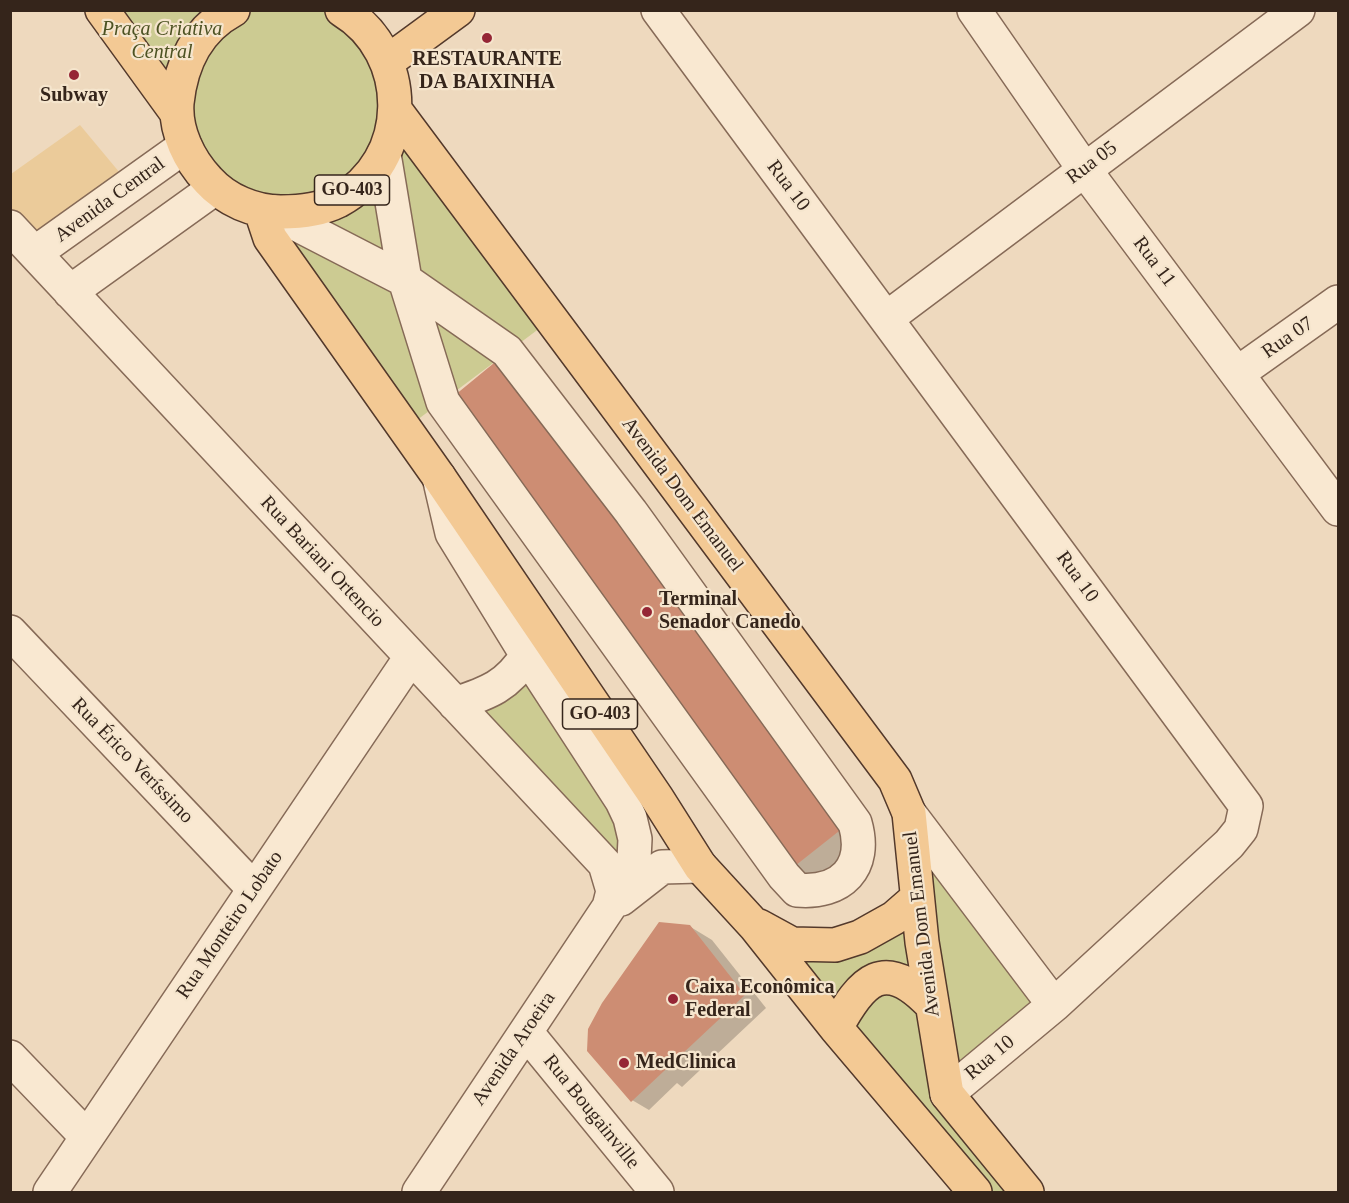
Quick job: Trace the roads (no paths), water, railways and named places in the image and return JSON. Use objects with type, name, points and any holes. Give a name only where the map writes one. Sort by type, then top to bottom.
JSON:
[{"type":"main road","name":"GO-403","points":[[102,10],[177,112]]},
{"type":"main road","name":"Avenida Central","points":[[232,10],[220,17],[195,44],[180,76],[177,112],[185,146],[197,169],[215,188],[239,202],[267,211],[307,212],[338,200],[364,181],[384,154],[393,131],[396,111],[394,83],[387,62],[356,14]]},
{"type":"main road","points":[[387,62],[458,10]]},
{"type":"main road","name":"Avenida Dom Emanuel","points":[[396,111],[895,780],[909,813],[930,1003],[947,1094],[1027,1192]]},
{"type":"main road","name":"GO-403","points":[[267,211],[270,238],[439,477],[651,788],[700,866],[752,923],[836,1028],[975,1192]]},
{"type":"main road","points":[[752,923],[792,944],[836,945],[860,938],[894,918],[917,898]]},
{"type":"main road","points":[[836,1028],[864,985],[884,978],[899,979],[912,985],[930,1003]]},
{"type":"street","name":"Rua 10","points":[[658,10],[1246,806],[1241,829],[1229,844],[1054,1005],[947,1094]]},
{"type":"street","name":"Rua 11","points":[[974,10],[1084,170],[1239,373],[1338,509]]},
{"type":"street","name":"Rua 05","points":[[887,318],[1298,10]]},
{"type":"street","name":"Avenida Central","points":[[35,253],[185,146]]},
{"type":"street","points":[[267,211],[405,280],[507,351],[631,512],[855,823],[861,841],[857,863],[831,887],[816,892],[796,890],[784,876],[443,402],[405,280],[384,154]]},
{"type":"street","points":[[70,292],[215,188]]},
{"type":"street","name":"Rua Bariani Ortencio","points":[[10,227],[605,864],[613,891],[609,907]]},
{"type":"street","name":"Rua 07","points":[[1239,373],[1338,302]]},
{"type":"street","name":"Avenida Aroeira","points":[[420,1192],[626,883],[634,859],[635,839],[630,818],[622,801],[527,655],[452,533],[439,477]]},
{"type":"street","name":"Rua Érico Veríssimo","points":[[10,633],[254,889]]},
{"type":"street","points":[[455,704],[488,694],[513,674],[527,655]]},
{"type":"street","name":"Rua Monteiro Lobato","points":[[50,1192],[411,657]]},
{"type":"street","points":[[909,813],[1054,1005]]},
{"type":"street","points":[[609,907],[662,867],[700,866]]},
{"type":"street","name":"Rua Bougainville","points":[[526,1032],[657,1192]]},
{"type":"street","points":[[10,1057],[87,1137]]},
{"type":"place","name":"RESTAURANTE DA BAIXINHA","points":[[487,38]]},
{"type":"place","name":"Subway","points":[[74,75]]},
{"type":"place","name":"Terminal Senador Canedo","points":[[647,612]]},
{"type":"place","name":"Caixa Econômica Federal","points":[[673,999]]},
{"type":"place","name":"MedClinica","points":[[624,1063]]},
{"type":"park label","name":"Praça Criativa Central","points":[[162,42]]}]
